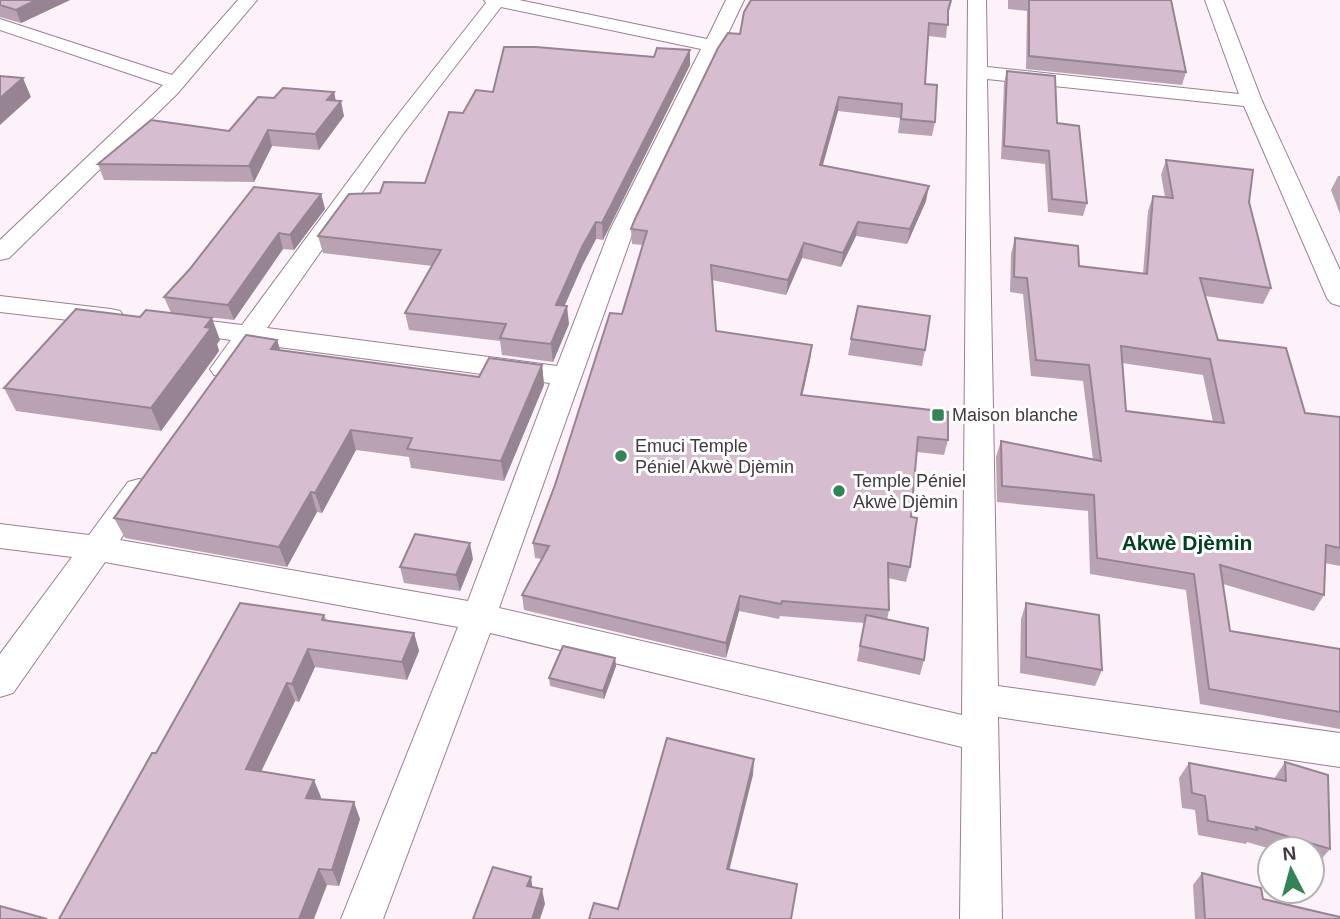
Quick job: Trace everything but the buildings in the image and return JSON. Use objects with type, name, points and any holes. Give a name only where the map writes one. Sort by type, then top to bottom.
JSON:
[{"type":"street","points":[[0,253],[176,83],[248,0]]},
{"type":"street","points":[[362,919],[479,617],[621,232],[735,0]]},
{"type":"street","points":[[977,0],[981,919]]},
{"type":"street","points":[[1214,0],[1252,101],[1340,298]]},
{"type":"street","points":[[209,390],[396,130],[495,1],[713,46]]},
{"type":"street","points":[[0,24],[176,83]]},
{"type":"street","points":[[978,72],[1252,101]]},
{"type":"street","points":[[0,304],[249,333],[568,376]]},
{"type":"street","points":[[0,682],[153,469]]},
{"type":"street","points":[[0,536],[97,548],[479,617],[980,735]]},
{"type":"street","points":[[981,699],[1340,750]]},
{"type":"place","name":"Maison blanche","points":[[938,415]]},
{"type":"place","name":"Emuci Temple Péniel Akwè Djèmin","points":[[621,456]]},
{"type":"place","name":"Temple Péniel Akwè Djèmin","points":[[839,491]]},
{"type":"district","name":"Akwè Djèmin","points":[[1187,543]]}]
